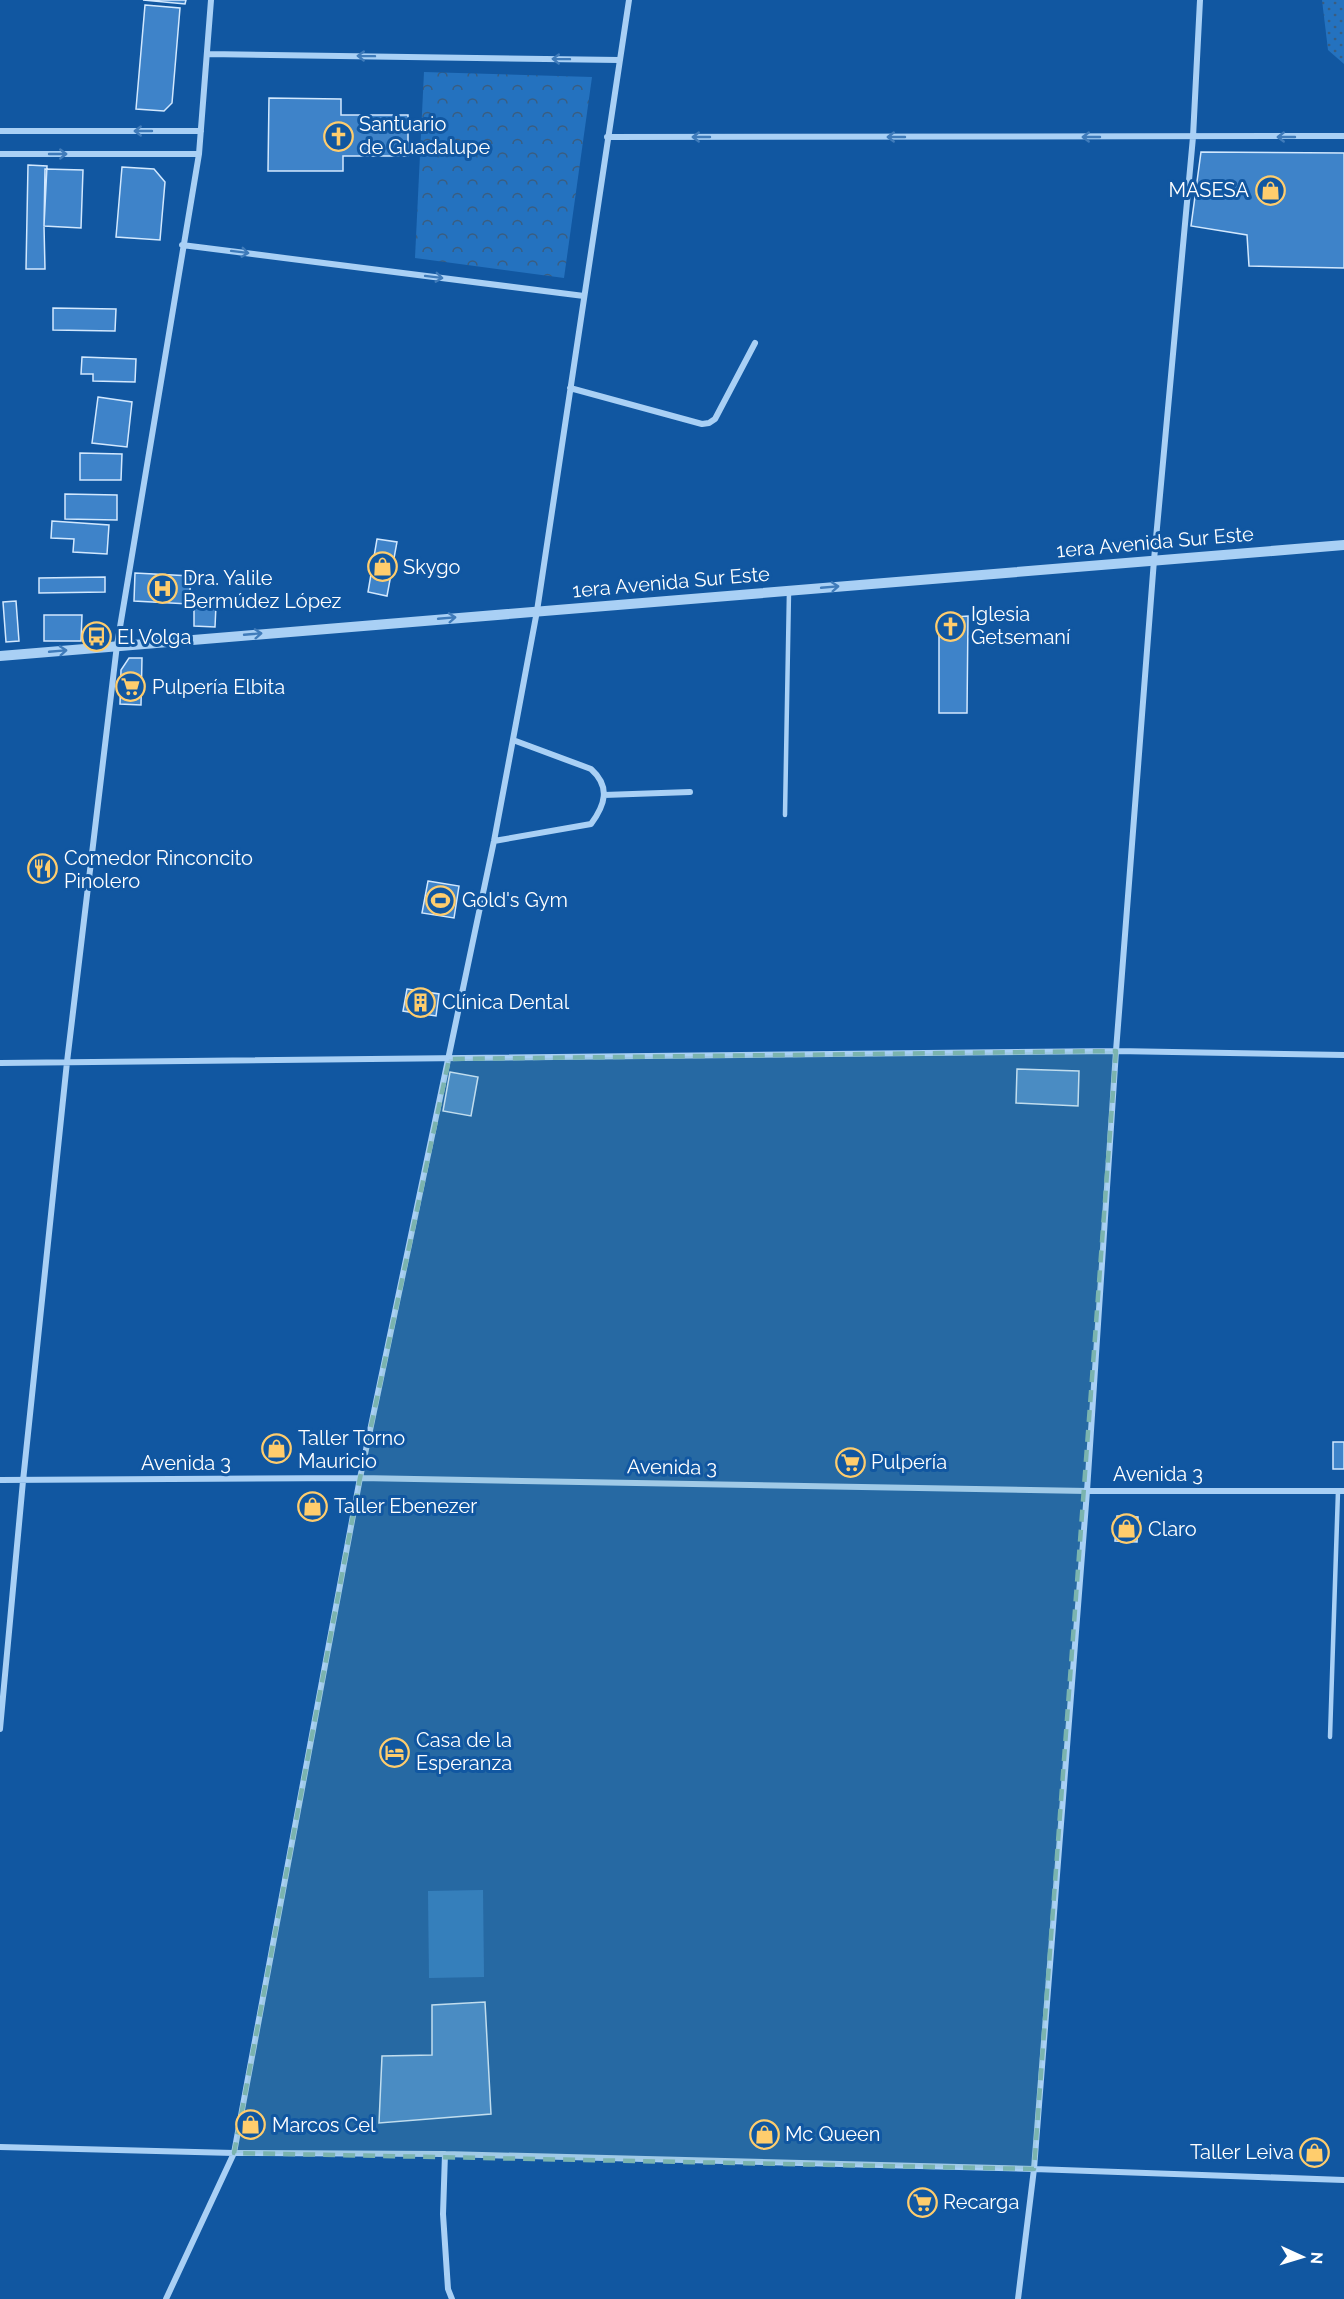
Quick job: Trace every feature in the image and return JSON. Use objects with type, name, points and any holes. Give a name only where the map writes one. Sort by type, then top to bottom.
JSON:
[{"type":"street","points":[[0,1729],[23,1481],[67,1062],[117,645],[199,154],[211,0]]},
{"type":"street","points":[[166,2299],[234,2153],[360,1478],[494,841],[537,611],[629,0]]},
{"type":"street","points":[[1018,2299],[1034,2169],[1087,1491],[1116,1051],[1154,560],[1193,137],[1200,0]]},
{"type":"street","points":[[208,54],[619,60]]},
{"type":"street","points":[[0,131],[201,131]]},
{"type":"street","points":[[608,137],[1344,136]]},
{"type":"street","points":[[0,154],[199,154]]},
{"type":"street","points":[[182,245],[584,296]]},
{"type":"street","points":[[570,388],[702,424],[709,423],[715,419],[755,343]]},
{"type":"street","name":"1era Avenida Sur Este","points":[[0,656],[1344,545]]},
{"type":"street","points":[[494,841],[591,824],[600,811],[604,795],[600,777],[591,769],[513,740]]},
{"type":"street","points":[[604,795],[690,792]]},
{"type":"street","points":[[0,1063],[1116,1051],[1344,1055]]},
{"type":"street","name":"Avenida 3","points":[[0,1480],[360,1478],[1087,1491],[1341,1491]]},
{"type":"street","points":[[0,2147],[234,2153],[445,2154],[1034,2169],[1344,2180]]},
{"type":"street","points":[[445,2154],[443,2214],[448,2289],[452,2299]]},
{"type":"lane","points":[[785,815],[789,591]]},
{"type":"lane","points":[[1330,1737],[1341,1491]]},
{"type":"highlighted area","points":[[1116,1051],[1034,2169],[234,2153],[360,1478],[449,1059]]},
{"type":"green space","points":[[1322,0],[1344,0],[1344,64],[1328,50]]},
{"type":"green space","points":[[424,72],[592,77],[564,278],[415,258]]},
{"type":"green space","points":[[483,1890],[484,1977],[429,1978],[428,1891]]},
{"type":"building","points":[[143,0],[186,0],[185,4]]},
{"type":"building","points":[[145,5],[180,8],[172,103],[164,111],[136,109]]},
{"type":"building","name":"Santuario de Guadalupe","points":[[269,98],[341,99],[341,115],[408,115],[408,156],[343,156],[343,171],[268,171]]},
{"type":"building","name":"MASESA","points":[[1201,152],[1344,153],[1344,268],[1249,266],[1247,235],[1191,226]]},
{"type":"building","points":[[28,165],[47,166],[44,226],[45,269],[26,269]]},
{"type":"building","points":[[122,167],[154,169],[165,182],[160,240],[116,237]]},
{"type":"building","points":[[45,169],[83,170],[81,228],[44,226]]},
{"type":"building","points":[[53,308],[116,309],[115,331],[53,330]]},
{"type":"building","points":[[82,357],[136,359],[135,382],[93,381],[93,374],[81,374]]},
{"type":"building","points":[[98,397],[132,402],[127,447],[92,443]]},
{"type":"building","points":[[80,453],[122,454],[121,480],[80,480]]},
{"type":"building","points":[[65,494],[117,495],[117,520],[65,519]]},
{"type":"building","points":[[52,521],[109,525],[107,554],[73,552],[74,539],[51,538]]},
{"type":"building","name":"Skygo","points":[[377,539],[397,542],[387,596],[368,592]]},
{"type":"building","name":"Dra. Yalile Bermúdez López","points":[[135,573],[191,576],[189,604],[134,601]]},
{"type":"building","points":[[105,577],[105,592],[39,593],[39,578]]},
{"type":"building","points":[[16,601],[19,641],[6,642],[3,602]]},
{"type":"building","points":[[194,605],[216,605],[215,627],[194,626]]},
{"type":"building","points":[[44,615],[82,615],[81,641],[44,641]]},
{"type":"building","points":[[968,616],[967,713],[939,713],[939,618]]},
{"type":"building","name":"Pulpería Elbita","points":[[129,658],[142,658],[141,705],[120,704],[121,670]]},
{"type":"building","name":"Gold's Gym","points":[[428,881],[459,886],[454,918],[422,913]]},
{"type":"building","name":"Clínica Dental","points":[[407,989],[439,994],[436,1016],[403,1011]]},
{"type":"building","points":[[1017,1069],[1079,1071],[1078,1106],[1016,1103]]},
{"type":"building","points":[[450,1072],[478,1077],[471,1116],[443,1111]]},
{"type":"building","points":[[1333,1442],[1344,1442],[1344,1469],[1333,1469]]},
{"type":"building","name":"Claro","points":[[1117,1516],[1138,1517],[1137,1542],[1115,1541]]},
{"type":"building","points":[[485,2002],[491,2114],[379,2123],[382,2056],[432,2055],[432,2005]]},
{"type":"place","name":"Santuario de Guadalupe","points":[[338,136]]},
{"type":"place","name":"MASESA","points":[[1270,190]]},
{"type":"place","name":"Skygo","points":[[382,567]]},
{"type":"place","name":"Dra. Yalile Bermúdez López","points":[[162,589]]},
{"type":"place","name":"Iglesia Getsemaní","points":[[950,626]]},
{"type":"place","name":"El Volga","points":[[96,637]]},
{"type":"place","name":"Pulpería Elbita","points":[[131,687]]},
{"type":"place","name":"Comedor Rinconcito Pinolero","points":[[43,869]]},
{"type":"place","name":"Gold's Gym","points":[[441,900]]},
{"type":"place","name":"Clínica Dental","points":[[421,1002]]},
{"type":"place","name":"Taller Torno Mauricio","points":[[277,1449]]},
{"type":"place","name":"Pulpería","points":[[850,1462]]},
{"type":"place","name":"Taller Ebenezer","points":[[313,1506]]},
{"type":"place","name":"Claro","points":[[1127,1529]]},
{"type":"place","name":"Casa de la Esperanza","points":[[395,1752]]},
{"type":"place","name":"Marcos Cel","points":[[251,2125]]},
{"type":"place","name":"Mc Queen","points":[[764,2134]]},
{"type":"place","name":"Taller Leiva","points":[[1315,2152]]},
{"type":"place","name":"Recarga","points":[[922,2202]]}]
